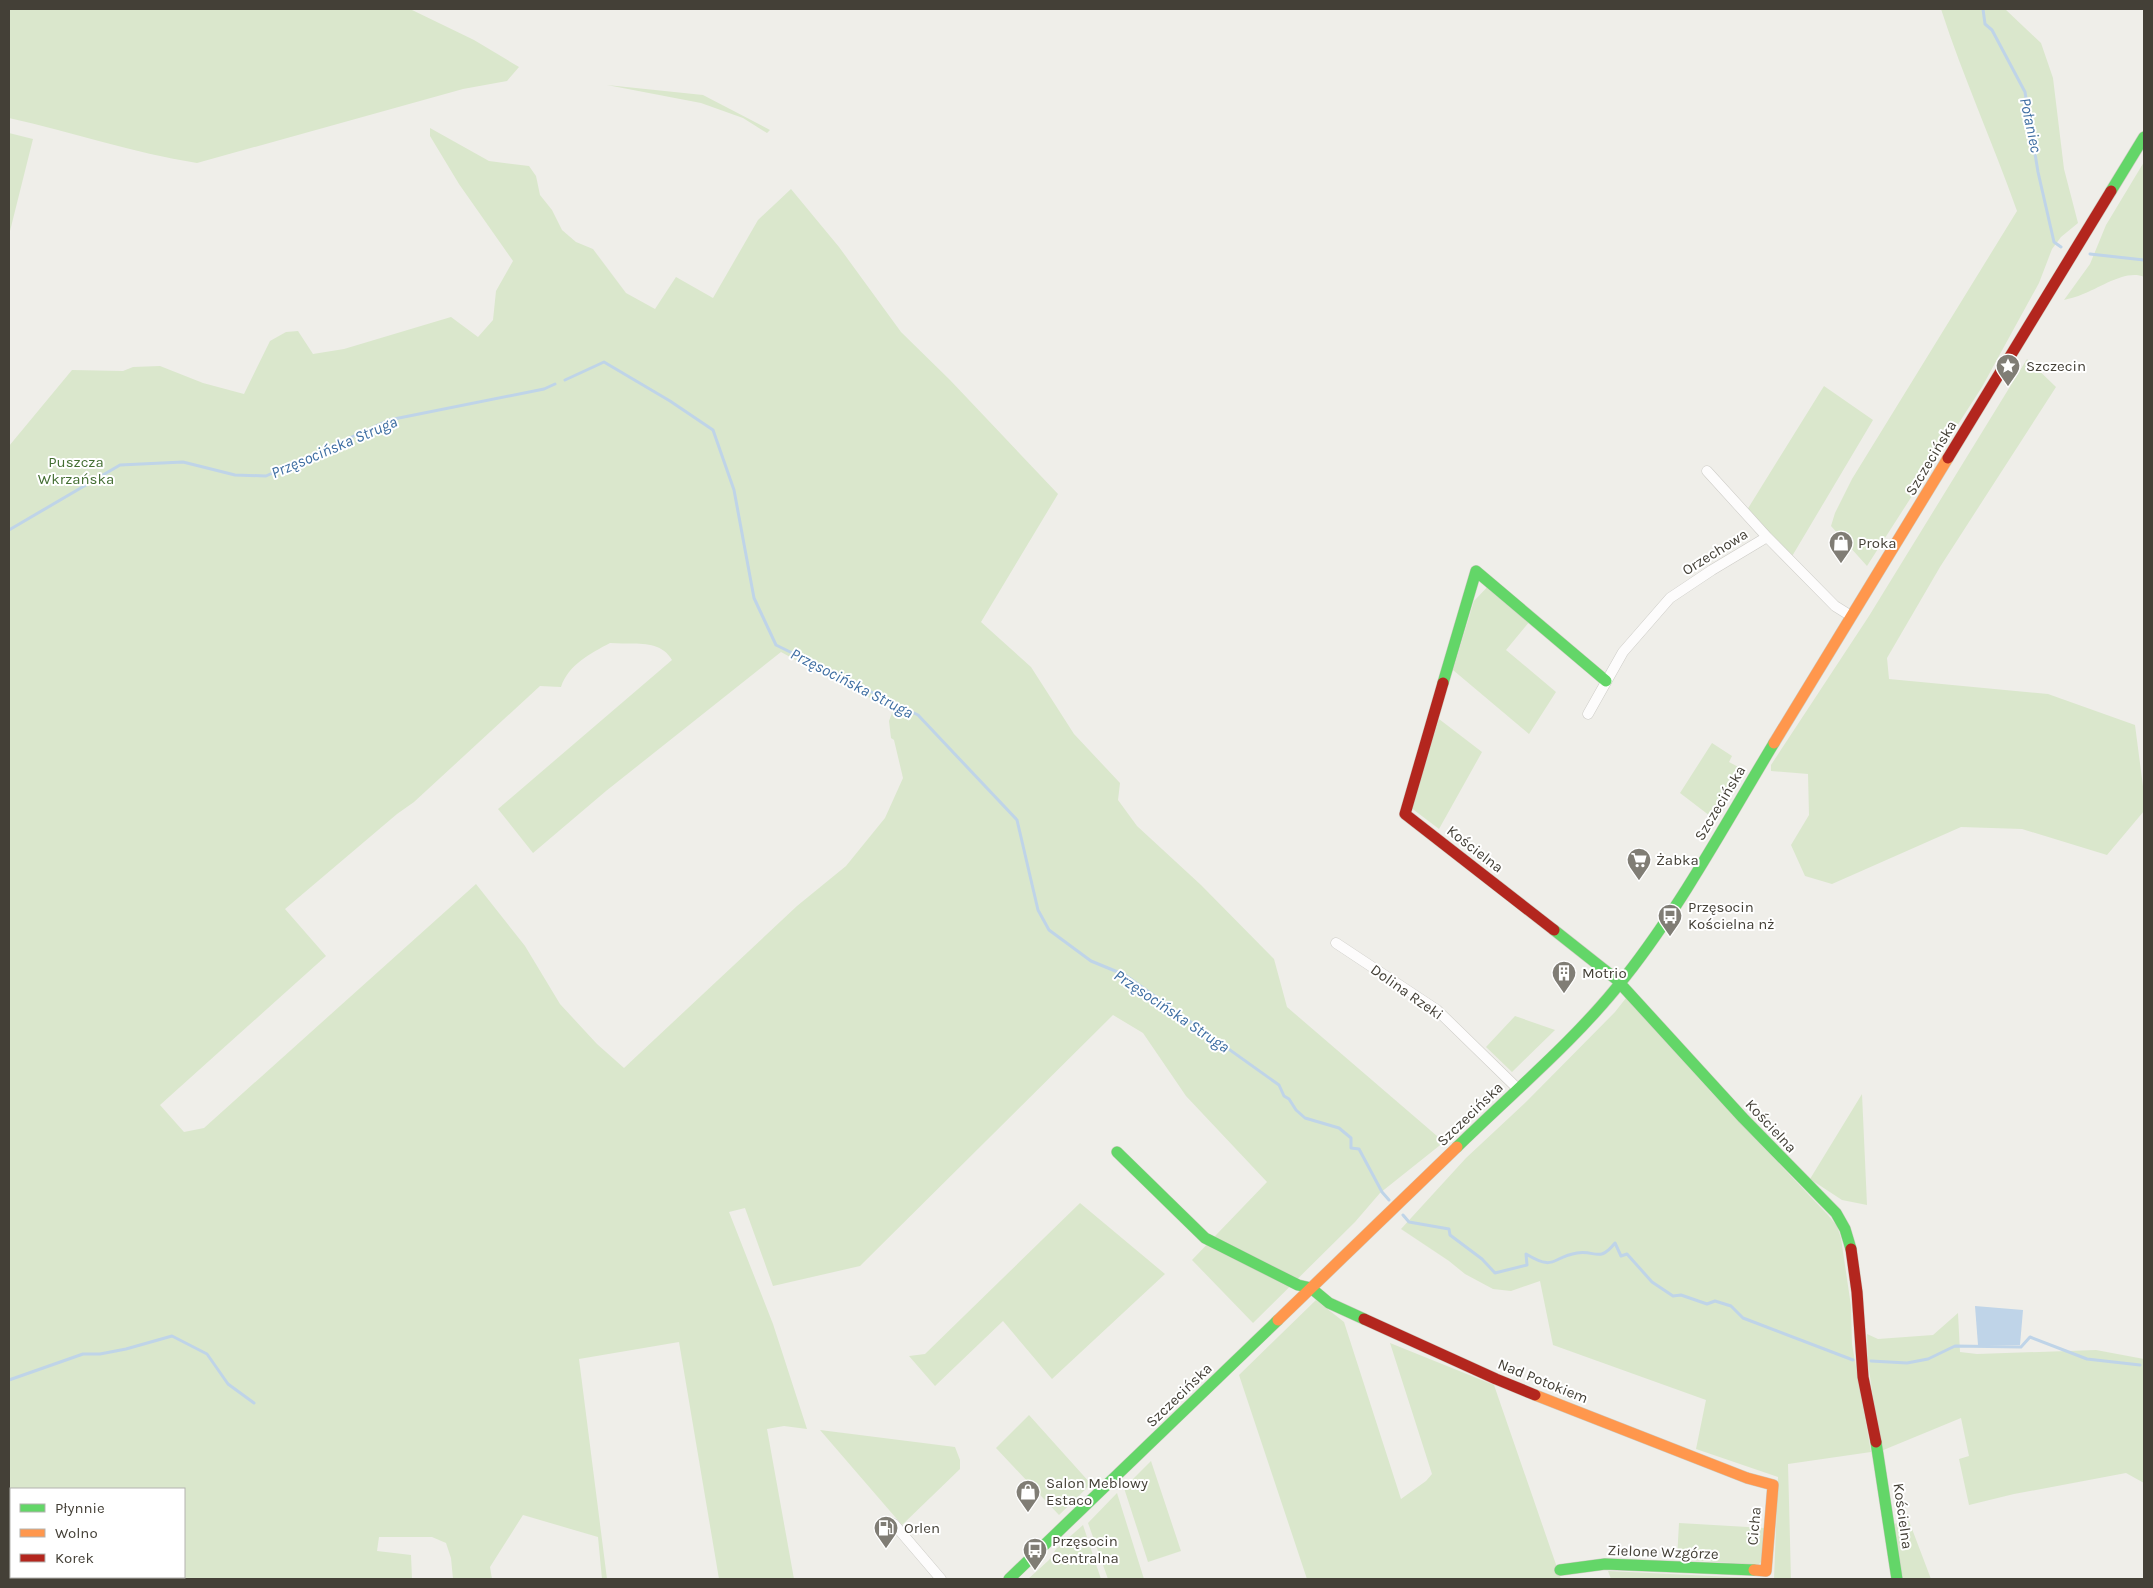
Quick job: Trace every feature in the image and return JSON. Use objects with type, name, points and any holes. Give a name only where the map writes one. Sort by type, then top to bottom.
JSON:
[{"type":"street","name":"Szczecińska","points":[[1009,1579],[1586,1022],[1621,983],[1663,925],[2144,137]]},
{"type":"street","points":[[1707,471],[1767,537]]},
{"type":"street","name":"Orzechowa","points":[[1588,714],[1623,652],[1670,598],[1767,537],[1835,606],[1851,616]]},
{"type":"street","name":"Kościelna","points":[[1606,681],[1476,571],[1405,814],[1621,983],[1743,1118],[1836,1213],[1845,1225],[1856,1282],[1866,1399],[1881,1469],[1897,1579]]},
{"type":"street","name":"Dolina Rzeki","points":[[1336,943],[1438,1010],[1517,1088]]},
{"type":"street","name":"Nad Potokiem","points":[[1117,1152],[1205,1238],[1298,1285],[1311,1288],[1329,1303],[1496,1379],[1747,1478],[1773,1485]]},
{"type":"street","name":"Cicha","points":[[1766,1571],[1773,1485]]},
{"type":"street","points":[[894,1524],[941,1579]]},
{"type":"street","name":"Zielone Wzgórze","points":[[1560,1570],[1605,1564],[1766,1571]]},
{"type":"green space","points":[[9,9],[410,9],[474,40],[519,67],[507,81],[463,89],[197,163],[149,154],[9,118]]},
{"type":"green space","points":[[1941,9],[2005,9],[2041,43],[2053,78],[2064,169],[2078,223],[2061,237],[2052,249],[2039,283],[1982,387],[1867,566],[1831,526],[1835,513],[1852,479],[2017,211]]},
{"type":"green space","points":[[607,85],[703,95],[770,130],[767,133],[743,118],[701,103]]},
{"type":"green space","name":"Puszcza Wkrzańska","points":[[430,128],[489,161],[529,166],[536,176],[540,195],[552,210],[562,230],[576,242],[593,249],[626,293],[655,309],[676,277],[713,298],[758,220],[791,189],[839,247],[901,332],[950,380],[1058,494],[981,622],[1031,667],[1074,734],[1120,783],[1118,800],[1137,826],[1201,885],[1274,959],[1287,1007],[1444,1142],[1380,1193],[1355,1222],[1253,1323],[1192,1260],[1267,1182],[1186,1096],[1143,1033],[1113,1015],[860,1266],[773,1286],[745,1208],[729,1212],[773,1324],[807,1429],[784,1426],[767,1429],[794,1579],[719,1579],[679,1342],[579,1359],[607,1579],[602,1579],[598,1537],[523,1515],[490,1567],[492,1579],[453,1579],[451,1558],[446,1543],[432,1537],[379,1537],[377,1551],[411,1555],[412,1579],[9,1579],[9,446],[72,370],[123,371],[133,367],[160,366],[203,383],[244,394],[270,341],[286,332],[298,331],[313,354],[344,349],[451,317],[478,337],[493,320],[496,291],[513,261],[459,184],[430,136]],"holes":[[[610,643],[653,645],[660,648],[672,660],[498,809],[533,853],[606,791],[781,652],[847,688],[894,708],[889,721],[891,738],[894,740],[903,778],[885,818],[846,866],[797,906],[624,1068],[597,1044],[560,1004],[525,946],[476,884],[204,1128],[184,1132],[160,1105],[326,956],[285,909],[397,814],[414,802],[540,686],[561,687],[569,672],[581,660]]]},
{"type":"green space","points":[[9,133],[33,139],[9,235]]},
{"type":"green space","points":[[2144,162],[2144,277],[2129,275],[2121,277],[2081,295],[2064,300],[2090,264],[2106,225]]},
{"type":"green space","points":[[2027,359],[2056,387],[1940,567],[1887,658],[1889,679],[2048,694],[2135,725],[2144,794],[2144,811],[2107,855],[2022,829],[1961,827],[1832,884],[1805,876],[1791,845],[1809,815],[1808,774],[1771,771],[1771,765],[1869,616]]},
{"type":"green space","points":[[1824,386],[1873,420],[1791,558],[1747,510]]},
{"type":"green space","points":[[1493,581],[1534,616],[1506,650],[1556,692],[1529,734],[1453,670],[1474,601]]},
{"type":"green space","points":[[1439,719],[1482,752],[1439,829],[1410,807]]},
{"type":"green space","points":[[1712,743],[1732,756],[1729,762],[1744,770],[1714,819],[1680,793]]},
{"type":"green space","points":[[1626,998],[1713,1094],[1828,1215],[1837,1226],[1841,1238],[1851,1306],[1852,1344],[1871,1452],[1788,1464],[1791,1579],[1774,1579],[1778,1477],[1696,1449],[1706,1400],[1553,1345],[1540,1281],[1511,1291],[1493,1289],[1465,1274],[1401,1229],[1466,1158],[1526,1102],[1615,1012]]},
{"type":"green space","points":[[1515,1016],[1555,1030],[1512,1072],[1486,1047]]},
{"type":"green space","points":[[1862,1094],[1867,1205],[1842,1200],[1810,1179]]},
{"type":"green space","points":[[1080,1203],[1165,1274],[1052,1379],[1003,1321],[935,1386],[909,1356],[925,1354]]},
{"type":"green space","points":[[1316,1300],[1344,1322],[1401,1499],[1426,1481],[1432,1474],[1390,1343],[1494,1385],[1561,1579],[1307,1579],[1239,1375]]},
{"type":"green space","points":[[1958,1313],[1960,1352],[1977,1354],[2096,1350],[2144,1359],[2144,1483],[2126,1473],[2014,1494],[1969,1505],[1959,1459],[1969,1456],[1961,1418],[1881,1451],[1868,1363],[1867,1334],[1878,1339],[1933,1335]]},
{"type":"green space","points":[[1029,1415],[1091,1484],[1059,1515],[996,1448]]},
{"type":"green space","points":[[820,1430],[955,1447],[960,1460],[960,1469],[902,1525]]},
{"type":"green space","points":[[1151,1461],[1181,1551],[1148,1562],[1124,1488]]},
{"type":"green space","points":[[1117,1493],[1144,1579],[1108,1579],[1088,1523]]},
{"type":"green space","points":[[1909,1521],[1931,1579],[1903,1579],[1893,1524]]},
{"type":"green space","points":[[1679,1523],[1765,1528],[1764,1559],[1758,1565],[1677,1559]]},
{"type":"green space","points":[[1083,1525],[1101,1579],[1028,1579],[1049,1560],[1056,1549]]},
{"type":"green space","points":[[1608,1571],[1774,1579],[1611,1579]]},
{"type":"water","points":[[1975,1306],[2023,1310],[2020,1345],[1978,1345]]},
{"type":"waterway","name":"Połaniec","points":[[1983,9],[1985,24],[1992,30],[2025,92],[2038,172],[2054,242],[2061,247]]},
{"type":"waterway","name":"Połaniec","points":[[2090,254],[2144,260]]},
{"type":"waterway","name":"Przęsocińska Struga","points":[[565,380],[604,362],[670,401],[713,430],[734,490],[754,598],[776,645],[918,715],[1017,820],[1038,910],[1049,930],[1091,961],[1125,975],[1279,1085],[1284,1096],[1289,1099],[1296,1110],[1305,1118],[1339,1128],[1351,1138],[1351,1148],[1359,1149],[1382,1192],[1389,1200]]},
{"type":"waterway","name":"Przęsocińska Struga","points":[[9,530],[120,465],[183,462],[235,475],[266,476],[389,420],[544,389],[555,384]]},
{"type":"waterway","name":"Przęsocińska Struga","points":[[1403,1215],[1409,1222],[1449,1229],[1450,1235],[1482,1259],[1495,1273],[1527,1265],[1526,1254],[1548,1263],[1577,1253],[1605,1253],[1615,1243],[1621,1256],[1627,1254],[1652,1282],[1673,1296],[1681,1295],[1707,1304],[1715,1301],[1731,1306],[1743,1318],[1853,1360]]},
{"type":"waterway","points":[[9,1380],[83,1354],[100,1354],[126,1349],[172,1336],[207,1354],[228,1384],[254,1403]]},
{"type":"waterway","name":"Przęsocińska Struga","points":[[1871,1361],[1907,1363],[1928,1359],[1955,1346],[2021,1347],[2030,1337],[2087,1359],[2140,1365]]},
{"type":"traffic: fast","points":[[2111,191],[2144,137]]},
{"type":"traffic: fast","points":[[1443,683],[1476,571],[1606,681]]},
{"type":"traffic: fast","points":[[1457,1147],[1544,1065],[1607,1000],[1646,950],[1684,892],[1774,743]]},
{"type":"traffic: fast","points":[[1554,930],[1616,979],[1743,1118],[1836,1213],[1845,1229],[1851,1249]]},
{"type":"traffic: fast","points":[[1117,1152],[1205,1238],[1298,1285],[1311,1288],[1329,1303],[1364,1319]]},
{"type":"traffic: fast","points":[[1009,1579],[1278,1320]]},
{"type":"traffic: fast","points":[[1876,1442],[1897,1579]]},
{"type":"traffic: fast","points":[[1560,1570],[1605,1564],[1754,1570]]},
{"type":"traffic: slow","points":[[1774,743],[1948,458]]},
{"type":"traffic: slow","points":[[1278,1320],[1457,1147]]},
{"type":"traffic: slow","points":[[1535,1395],[1747,1478],[1773,1485],[1766,1571],[1754,1570]]},
{"type":"traffic: jam","points":[[1948,458],[2111,191]]},
{"type":"traffic: jam","points":[[1443,683],[1405,814],[1554,930]]},
{"type":"traffic: jam","points":[[1851,1249],[1857,1292],[1863,1377],[1876,1442]]},
{"type":"traffic: jam","points":[[1364,1319],[1535,1395]]},
{"type":"place","name":"Szczecin","points":[[2008,387]]},
{"type":"place","name":"Proka","points":[[1841,564]]},
{"type":"place","name":"Żabka","points":[[1639,881]]},
{"type":"place","name":"Przęsocin Kościelna nż","points":[[1670,937]]},
{"type":"place","name":"Motrio","points":[[1564,994]]},
{"type":"place","name":"Salon Meblowy Estaco","points":[[1028,1513]]},
{"type":"place","name":"Orlen","points":[[886,1549]]},
{"type":"place","name":"Przęsocin Centralna","points":[[1035,1571]]}]
